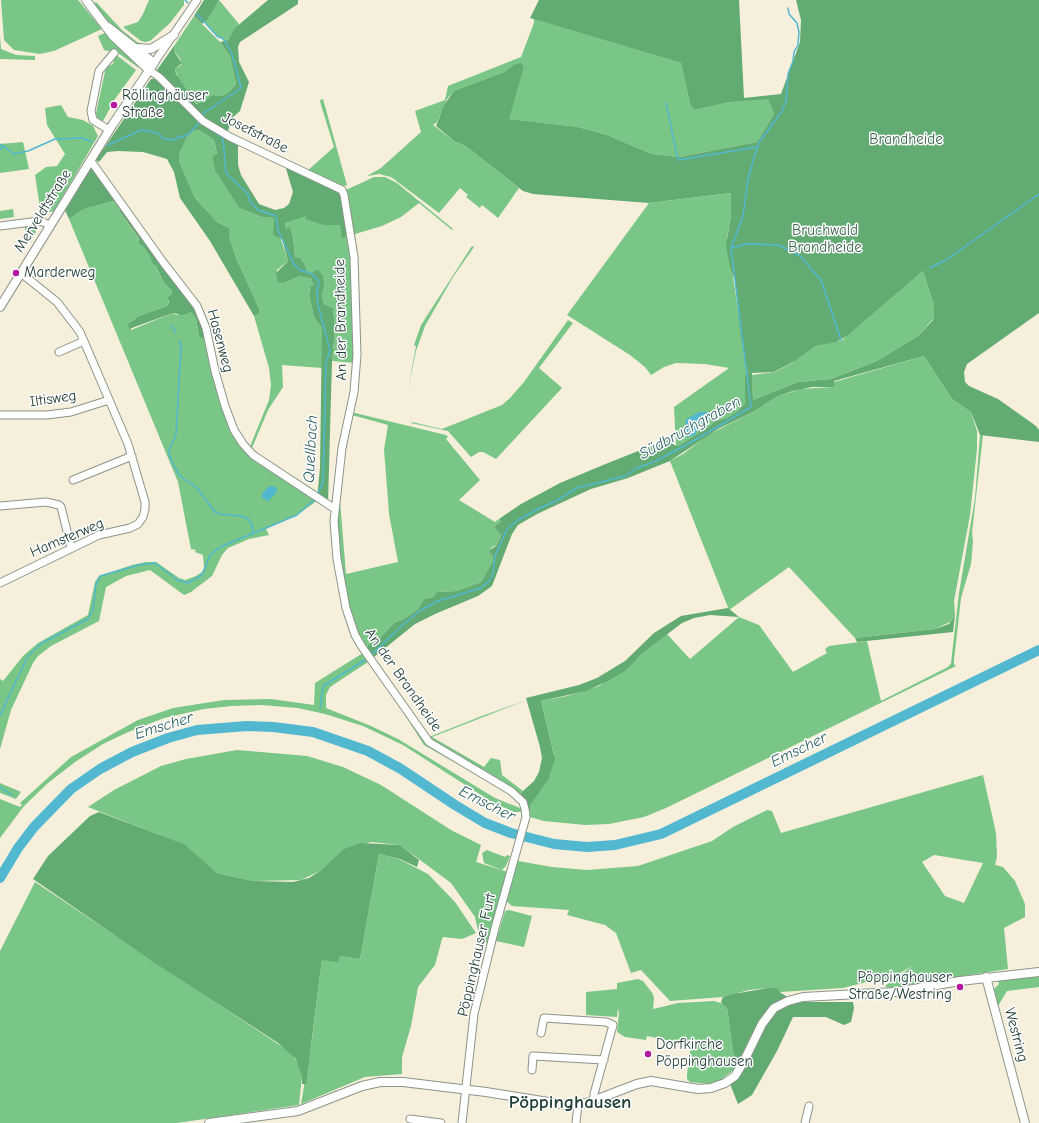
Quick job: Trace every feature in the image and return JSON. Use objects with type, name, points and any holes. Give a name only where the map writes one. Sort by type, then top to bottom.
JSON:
[{"type":"main road","points":[[86,0],[125,48],[151,66]]},
{"type":"main road","points":[[108,28],[134,48],[151,66]]},
{"type":"main road","points":[[134,48],[151,49],[174,35]]},
{"type":"main road","name":"Merveldtstraße","points":[[0,307],[109,130],[151,66]]},
{"type":"main road","points":[[209,1123],[298,1111],[362,1086],[380,1082],[403,1082],[514,1097],[558,1105],[578,1104],[594,1101],[643,1082],[651,1081],[698,1088],[711,1088],[725,1083],[735,1076],[762,1024],[774,1008],[788,1001],[803,997],[896,992],[986,978],[1039,972]]},
{"type":"main road","name":"Westring","points":[[986,978],[1025,1123]]},
{"type":"street","name":"Merveldtstraße","points":[[151,66],[197,0]]},
{"type":"street","points":[[109,130],[93,120],[91,111],[99,71],[114,53]]},
{"type":"street","name":"Josefstraße","points":[[151,66],[159,77],[203,121],[230,137],[342,190]]},
{"type":"street","name":"Hasenweg","points":[[91,161],[163,262],[190,294],[197,306],[206,328],[215,371],[225,406],[234,430],[243,444],[253,455],[335,509]]},
{"type":"street","name":"An der Brandheide","points":[[342,190],[347,208],[354,257],[356,370],[354,392],[342,448],[335,509],[334,539],[343,598],[355,635],[362,647],[428,742],[517,795],[525,809],[526,817],[524,827]]},
{"type":"street","points":[[0,226],[40,221],[51,225]]},
{"type":"street","points":[[21,273],[57,302],[80,332],[132,456],[73,480]]},
{"type":"street","points":[[59,352],[84,341]]},
{"type":"street","name":"Iltisweg","points":[[0,415],[47,416],[71,412],[109,400]]},
{"type":"street","name":"Hamsterweg","points":[[0,582],[99,535],[130,528],[138,524],[143,517],[145,502],[132,456]]},
{"type":"street","points":[[0,506],[46,502],[58,505],[61,507],[71,547]]},
{"type":"street","name":"Pöppinghauser Furt","points":[[462,1123],[474,1014],[524,827]]},
{"type":"street","points":[[541,1033],[544,1018],[611,1023],[613,1028],[594,1094],[594,1101]]},
{"type":"street","points":[[532,1070],[533,1056],[604,1060]]},
{"type":"street","points":[[576,1123],[578,1104]]},
{"type":"street","points":[[805,1123],[809,1106]]},
{"type":"street","points":[[410,1119],[440,1123]]},
{"type":"green space","points":[[1,0],[78,0],[102,29],[54,51],[40,54],[14,50],[4,40]]},
{"type":"green space","points":[[149,0],[184,0],[184,5],[170,23],[150,41],[145,42],[141,41],[123,27],[138,22]]},
{"type":"green space","points":[[204,0],[219,0],[207,20],[202,24],[194,16]]},
{"type":"green space","points":[[219,0],[239,24],[228,40],[224,41],[222,38],[218,37],[205,22]]},
{"type":"green space","points":[[268,0],[298,0],[298,4],[240,42],[238,47],[239,62],[249,82],[240,111],[232,118],[227,134],[194,112],[157,70],[174,46],[175,53],[182,63],[175,69],[176,74],[196,104],[204,102],[212,95],[222,96],[228,93],[236,84],[230,56],[220,42],[228,40],[235,28]]},
{"type":"green space","name":"Brandheide","points":[[539,0],[739,0],[744,98],[781,94],[800,42],[801,20],[796,0],[1039,0],[1039,313],[967,364],[964,372],[965,382],[969,386],[998,399],[1036,426],[1039,430],[1039,442],[980,435],[971,412],[952,399],[924,356],[834,381],[835,386],[833,387],[812,387],[793,391],[776,397],[755,411],[718,429],[670,461],[628,478],[591,489],[537,514],[518,525],[512,534],[492,586],[478,596],[415,624],[374,657],[368,649],[368,645],[380,638],[395,622],[402,620],[418,609],[424,599],[433,597],[437,592],[457,591],[481,582],[493,561],[493,556],[489,553],[490,550],[497,545],[501,535],[494,527],[501,521],[499,519],[521,504],[560,483],[608,463],[671,438],[674,445],[678,446],[715,421],[724,419],[738,411],[745,403],[745,375],[748,374],[741,338],[735,281],[730,267],[726,246],[731,214],[731,193],[649,203],[533,194],[523,191],[467,147],[454,141],[436,126],[444,105],[454,91],[504,72],[513,65],[521,63],[524,67],[509,119],[578,127],[607,135],[652,154],[679,157],[757,142],[774,114],[768,99],[731,102],[694,110],[690,104],[681,63],[530,18]],"holes":[[[923,271],[934,305],[933,320],[918,336],[877,361],[831,379],[798,382],[753,400],[752,373],[774,372],[795,361],[816,346],[836,342],[847,336]]]},
{"type":"green space","points":[[96,2],[122,30],[137,42],[147,45],[138,47],[114,28],[93,4]]},
{"type":"green space","points":[[194,16],[220,42],[230,56],[236,84],[228,93],[222,96],[212,95],[208,100],[199,104],[192,99],[178,78],[175,69],[181,65],[181,60],[175,52],[174,46]]},
{"type":"green space","points":[[534,19],[681,63],[690,104],[694,110],[731,102],[768,98],[774,114],[757,142],[679,157],[652,154],[607,135],[578,127],[508,119],[524,67],[513,65],[504,72],[454,91],[447,99],[437,122],[433,125],[454,141],[467,147],[519,188],[498,218],[482,205],[480,208],[466,197],[468,195],[460,188],[439,213],[391,177],[379,174],[367,176],[381,168],[421,132],[415,111],[445,100],[448,86],[521,57],[534,23]]},
{"type":"green space","points":[[107,32],[135,61],[139,68],[118,53],[104,50],[98,36]]},
{"type":"green space","points":[[0,36],[1,49],[16,55],[35,56],[35,60],[0,59]]},
{"type":"green space","points":[[115,54],[136,70],[115,99],[103,121],[98,121],[96,113],[106,67],[113,64]]},
{"type":"green space","points":[[151,79],[156,79],[194,116],[238,144],[238,165],[241,175],[259,204],[275,210],[284,208],[289,204],[293,192],[285,165],[338,190],[344,201],[349,235],[342,238],[340,225],[323,225],[306,219],[305,216],[285,223],[286,229],[290,227],[293,236],[295,258],[300,258],[304,263],[308,274],[318,270],[323,276],[324,287],[322,295],[324,304],[333,308],[335,331],[332,361],[328,503],[317,498],[320,468],[322,328],[314,317],[309,295],[310,287],[313,285],[311,278],[300,276],[284,283],[278,282],[276,273],[288,261],[282,239],[273,235],[274,218],[262,217],[239,208],[215,171],[213,158],[214,155],[217,154],[214,140],[199,130],[194,131],[187,137],[179,153],[179,161],[195,198],[217,222],[229,228],[229,236],[236,258],[259,308],[259,314],[254,316],[210,241],[180,198],[174,172],[167,159],[143,152],[118,151],[107,152],[99,162],[96,160]]},
{"type":"green space","points":[[323,99],[347,185],[344,186],[306,172],[334,147],[321,105],[320,100]]},
{"type":"green space","points":[[61,105],[68,117],[83,120],[93,126],[98,136],[54,211],[41,214],[35,175],[46,167],[57,166],[65,154],[47,125],[45,108]]},
{"type":"green space","points":[[199,130],[214,140],[217,155],[214,155],[215,171],[239,208],[262,217],[274,218],[288,261],[277,270],[277,277],[284,283],[300,276],[306,276],[311,278],[313,284],[309,290],[309,295],[314,317],[322,328],[322,368],[282,365],[283,387],[268,410],[252,448],[262,457],[316,491],[315,494],[249,449],[269,400],[271,385],[269,368],[254,316],[259,314],[259,308],[236,258],[229,236],[229,228],[217,222],[195,198],[179,161],[178,153],[187,137],[194,131]]},
{"type":"green space","points":[[23,142],[29,169],[0,173],[0,144]]},
{"type":"green space","points":[[92,167],[118,200],[84,209],[69,219],[65,210]]},
{"type":"green space","points":[[374,177],[385,177],[397,183],[453,229],[452,230],[419,203],[401,217],[382,226],[355,234],[358,279],[346,190]]},
{"type":"green space","points":[[732,193],[731,214],[727,238],[748,374],[745,375],[745,403],[738,411],[724,419],[715,421],[711,425],[676,446],[674,407],[729,368],[705,364],[676,363],[664,367],[651,375],[645,367],[630,355],[567,315],[649,203]]},
{"type":"green space","points":[[118,200],[120,212],[157,266],[157,270],[164,283],[172,291],[167,306],[139,316],[132,321],[131,330],[173,313],[176,315],[191,312],[196,319],[199,336],[206,338],[239,441],[318,500],[297,515],[266,529],[269,535],[249,539],[228,548],[222,555],[212,576],[191,592],[184,595],[150,570],[126,576],[106,587],[99,621],[51,646],[38,656],[33,663],[11,710],[0,749],[0,679],[3,681],[23,656],[38,643],[88,615],[95,582],[99,576],[132,565],[146,562],[156,562],[179,578],[185,580],[196,576],[202,572],[204,568],[203,555],[195,552],[196,550],[191,549],[178,482],[69,219],[84,209]]},
{"type":"green space","points":[[118,203],[195,305],[206,338],[201,338],[199,336],[196,319],[191,312],[182,315],[173,313],[129,329],[128,324],[139,316],[167,306],[169,302],[168,297],[171,295],[172,291],[164,283],[157,266],[153,264],[150,256],[139,243],[139,239],[120,212]]},
{"type":"green space","points":[[13,209],[14,217],[0,219],[0,211]]},
{"type":"green space","points":[[302,215],[323,225],[340,225],[349,235],[352,258],[355,363],[332,361],[335,331],[333,308],[324,304],[322,295],[324,287],[308,274],[304,263],[300,258],[295,258],[293,235],[290,228],[286,229],[285,223]]},
{"type":"green space","points":[[33,225],[36,232],[30,242],[26,240],[25,226]]},
{"type":"green space","points":[[472,246],[474,247],[453,277],[425,326],[416,351],[408,389],[416,346],[414,345],[421,325]]},
{"type":"green space","points":[[923,271],[934,305],[934,312],[933,319],[918,336],[877,361],[831,379],[798,382],[753,400],[752,375],[775,372],[792,363],[816,346],[842,340]]},
{"type":"green space","points":[[568,320],[573,323],[539,368],[562,388],[496,459],[483,452],[479,452],[471,457],[448,431],[411,423],[442,429],[502,405],[524,382]]},
{"type":"green space","points":[[924,356],[952,399],[971,412],[977,431],[977,449],[970,515],[954,601],[955,615],[950,622],[935,629],[855,638],[789,567],[729,610],[670,461],[683,454],[708,435],[755,411],[776,397],[801,389],[833,387],[835,386],[834,382]]},
{"type":"green space","points":[[355,413],[446,435],[448,437],[446,439],[480,480],[459,500],[495,522],[499,519],[501,521],[494,527],[501,534],[497,545],[492,547],[489,553],[493,556],[493,561],[481,582],[457,591],[437,592],[433,597],[424,599],[418,609],[402,620],[395,622],[380,638],[368,645],[368,650],[425,732],[365,650],[352,623],[345,600],[337,546],[336,517],[345,437],[351,414]],"holes":[[[352,415],[388,425],[384,450],[389,514],[398,562],[346,574],[340,501],[346,439]]]},
{"type":"green space","points":[[980,435],[983,435],[972,532],[973,542],[971,564],[961,598],[954,660],[954,664],[956,666],[666,808],[644,817],[609,824],[585,825],[544,821],[530,817],[530,805],[554,754],[541,701],[567,696],[599,686],[638,658],[667,634],[690,659],[739,617],[759,625],[793,672],[827,653],[825,649],[829,646],[867,641],[881,701],[948,667],[951,663],[959,593],[975,498]]},
{"type":"green space","points":[[728,608],[739,617],[710,615],[694,618],[682,623],[644,652],[626,670],[608,681],[586,691],[541,701],[555,759],[548,780],[530,805],[530,811],[520,796],[523,791],[534,781],[539,772],[542,758],[526,698],[579,685],[597,678],[625,661],[654,633],[681,616]]},
{"type":"green space","points":[[955,615],[953,632],[857,642],[855,638],[935,629],[949,624]]},
{"type":"green space","points":[[347,618],[428,744],[503,788],[519,800],[523,812],[514,812],[492,802],[403,745],[363,726],[325,714],[298,708],[261,705],[232,706],[204,709],[164,718],[103,744],[75,762],[48,783],[24,806],[0,838],[0,799],[20,807],[22,805],[20,803],[71,757],[138,720],[173,708],[224,700],[271,699],[314,705],[315,683],[363,653]],"holes":[[[368,662],[388,688],[424,745],[509,793],[520,805],[520,808],[495,798],[398,739],[371,726],[326,708],[326,695],[330,687]]]},
{"type":"green space","points":[[527,700],[432,737],[484,767],[491,758],[500,760],[502,775],[523,791],[520,796],[431,741],[429,737],[482,716]]},
{"type":"green space","points":[[237,750],[307,756],[343,767],[381,785],[451,830],[481,845],[476,862],[508,872],[490,942],[486,943],[484,941],[478,930],[475,917],[451,883],[400,845],[371,842],[345,849],[320,871],[301,880],[253,881],[217,873],[183,844],[88,807],[114,790],[161,766],[186,759]]},
{"type":"green space","points":[[983,775],[996,833],[997,857],[995,865],[1003,867],[1015,881],[1025,904],[1025,917],[1004,928],[1008,969],[888,988],[885,986],[914,965],[886,981],[882,978],[843,988],[780,992],[777,988],[768,988],[749,990],[723,997],[670,1001],[641,970],[631,973],[616,933],[605,925],[567,915],[569,910],[512,906],[505,900],[518,861],[552,867],[587,870],[638,866],[712,841],[733,827],[767,810],[772,811],[781,833]],"holes":[[[934,855],[983,863],[964,903],[945,896],[922,862]]]},
{"type":"green space","points":[[0,783],[21,792],[16,799],[0,793]]},
{"type":"green space","points":[[99,812],[184,844],[217,873],[253,881],[293,882],[309,878],[320,871],[344,849],[361,843],[400,845],[419,860],[417,867],[400,859],[379,854],[360,959],[340,956],[338,962],[322,960],[306,1084],[302,1084],[302,1076],[296,1059],[278,1043],[155,963],[33,879],[48,856],[90,816]]},
{"type":"green space","points":[[487,850],[505,857],[507,855],[510,856],[506,866],[502,870],[484,863],[482,853]]},
{"type":"green space","points":[[379,854],[399,859],[428,874],[455,902],[476,933],[462,939],[443,937],[435,965],[418,987],[411,1026],[402,1057],[402,1074],[365,1077],[301,1104],[312,1039],[322,960],[340,956],[360,959]]},
{"type":"green space","points":[[35,882],[290,1052],[299,1064],[302,1076],[299,1105],[177,1123],[0,1123],[0,951]]},
{"type":"green space","points":[[509,910],[532,916],[524,947],[496,941],[505,911]]},
{"type":"green space","points":[[1039,975],[1039,987],[1007,991],[998,1006],[994,989],[999,984],[997,978]]},
{"type":"green space","points":[[638,979],[643,981],[653,994],[653,1009],[678,1003],[714,1001],[724,1004],[727,1008],[735,1065],[732,1071],[718,1082],[709,1084],[690,1082],[687,1079],[687,1074],[691,1045],[647,1036],[646,1040],[625,1037],[617,1032],[619,1013],[618,1008],[617,1017],[586,1015],[586,992],[617,989],[617,983]]},
{"type":"green space","points":[[768,988],[777,988],[781,993],[796,1002],[853,1002],[854,1008],[851,1022],[844,1025],[826,1017],[793,1017],[777,1051],[752,1095],[738,1104],[730,1084],[737,1078],[732,1071],[735,1065],[727,1008],[721,1002],[723,997],[733,994]]},
{"type":"water","points":[[699,412],[709,412],[711,415],[706,424],[698,429],[695,435],[688,437],[684,436],[686,419]]},
{"type":"water","points":[[269,486],[276,487],[277,492],[268,501],[262,498],[262,494]]},
{"type":"waterway","name":"Quellbach","points":[[185,0],[188,3]]},
{"type":"waterway","name":"Südbruchgraben","points":[[372,654],[421,610],[438,601],[481,588],[489,581],[493,574],[495,556],[507,529],[518,520],[556,501],[577,488],[625,476],[637,468],[656,461],[751,407],[731,248],[743,216],[748,179],[755,154],[760,141],[782,111],[786,101],[788,74],[793,61],[794,52],[798,45],[799,32],[797,23],[789,14],[788,8]]},
{"type":"waterway","name":"Quellbach","points":[[197,14],[218,37],[225,41],[232,54],[241,88],[201,115]]},
{"type":"waterway","points":[[666,103],[678,160],[757,147]]},
{"type":"waterway","name":"Quellbach","points":[[198,120],[198,123],[202,124],[223,138],[226,173],[248,194],[250,201],[258,210],[276,216],[278,230],[294,264],[300,270],[312,274],[319,281],[317,292],[318,305],[330,350],[326,364],[323,482],[318,494]]},
{"type":"waterway","points":[[108,145],[141,130],[158,133],[163,138],[169,140],[177,139],[179,136],[182,137],[189,134],[198,124]]},
{"type":"waterway","points":[[0,144],[14,154],[28,151],[55,139],[82,138],[92,142]]},
{"type":"waterway","points":[[0,150],[3,146]]},
{"type":"waterway","points":[[930,268],[946,260],[1039,194]]},
{"type":"waterway","points":[[731,248],[747,244],[779,245],[800,256],[821,280],[841,340]]},
{"type":"waterway","points":[[172,326],[176,333]]},
{"type":"waterway","points":[[179,340],[181,346],[176,435],[170,447],[169,454],[172,462],[180,476],[197,488],[215,512],[220,514],[241,516],[248,519],[252,524],[253,533]]},
{"type":"waterway","name":"Quellbach","points":[[0,715],[28,656],[42,643],[88,619],[93,609],[96,585],[100,576],[139,565],[155,563],[177,580],[188,583],[202,575],[210,555],[220,547],[297,515],[315,499]]},
{"type":"waterway","name":"Emscher","points":[[0,878],[18,848],[34,827],[71,789],[100,769],[132,752],[168,738],[197,730],[247,726],[273,727],[313,732],[368,751],[401,769],[485,823],[511,833],[554,844],[587,847],[615,845],[661,834],[1039,650]]},
{"type":"waterway","name":"Südbruchgraben","points":[[320,708],[323,686],[365,660]]},
{"type":"waterway","name":"Quellbach","points":[[0,787],[12,795]]},
{"type":"place","name":"Röllinghäuser Straße","points":[[114,105]]},
{"type":"place","name":"Marderweg","points":[[16,273]]},
{"type":"place","name":"Pöppinghauser Straße/Westring","points":[[960,987]]},
{"type":"place","name":"Dorfkirche Pöppinghausen","points":[[648,1054]]},
{"type":"district","name":"Pöppinghausen","points":[[570,1103]]},
{"type":"park label","name":"Bruchwald Brandheide","points":[[825,240]]}]
